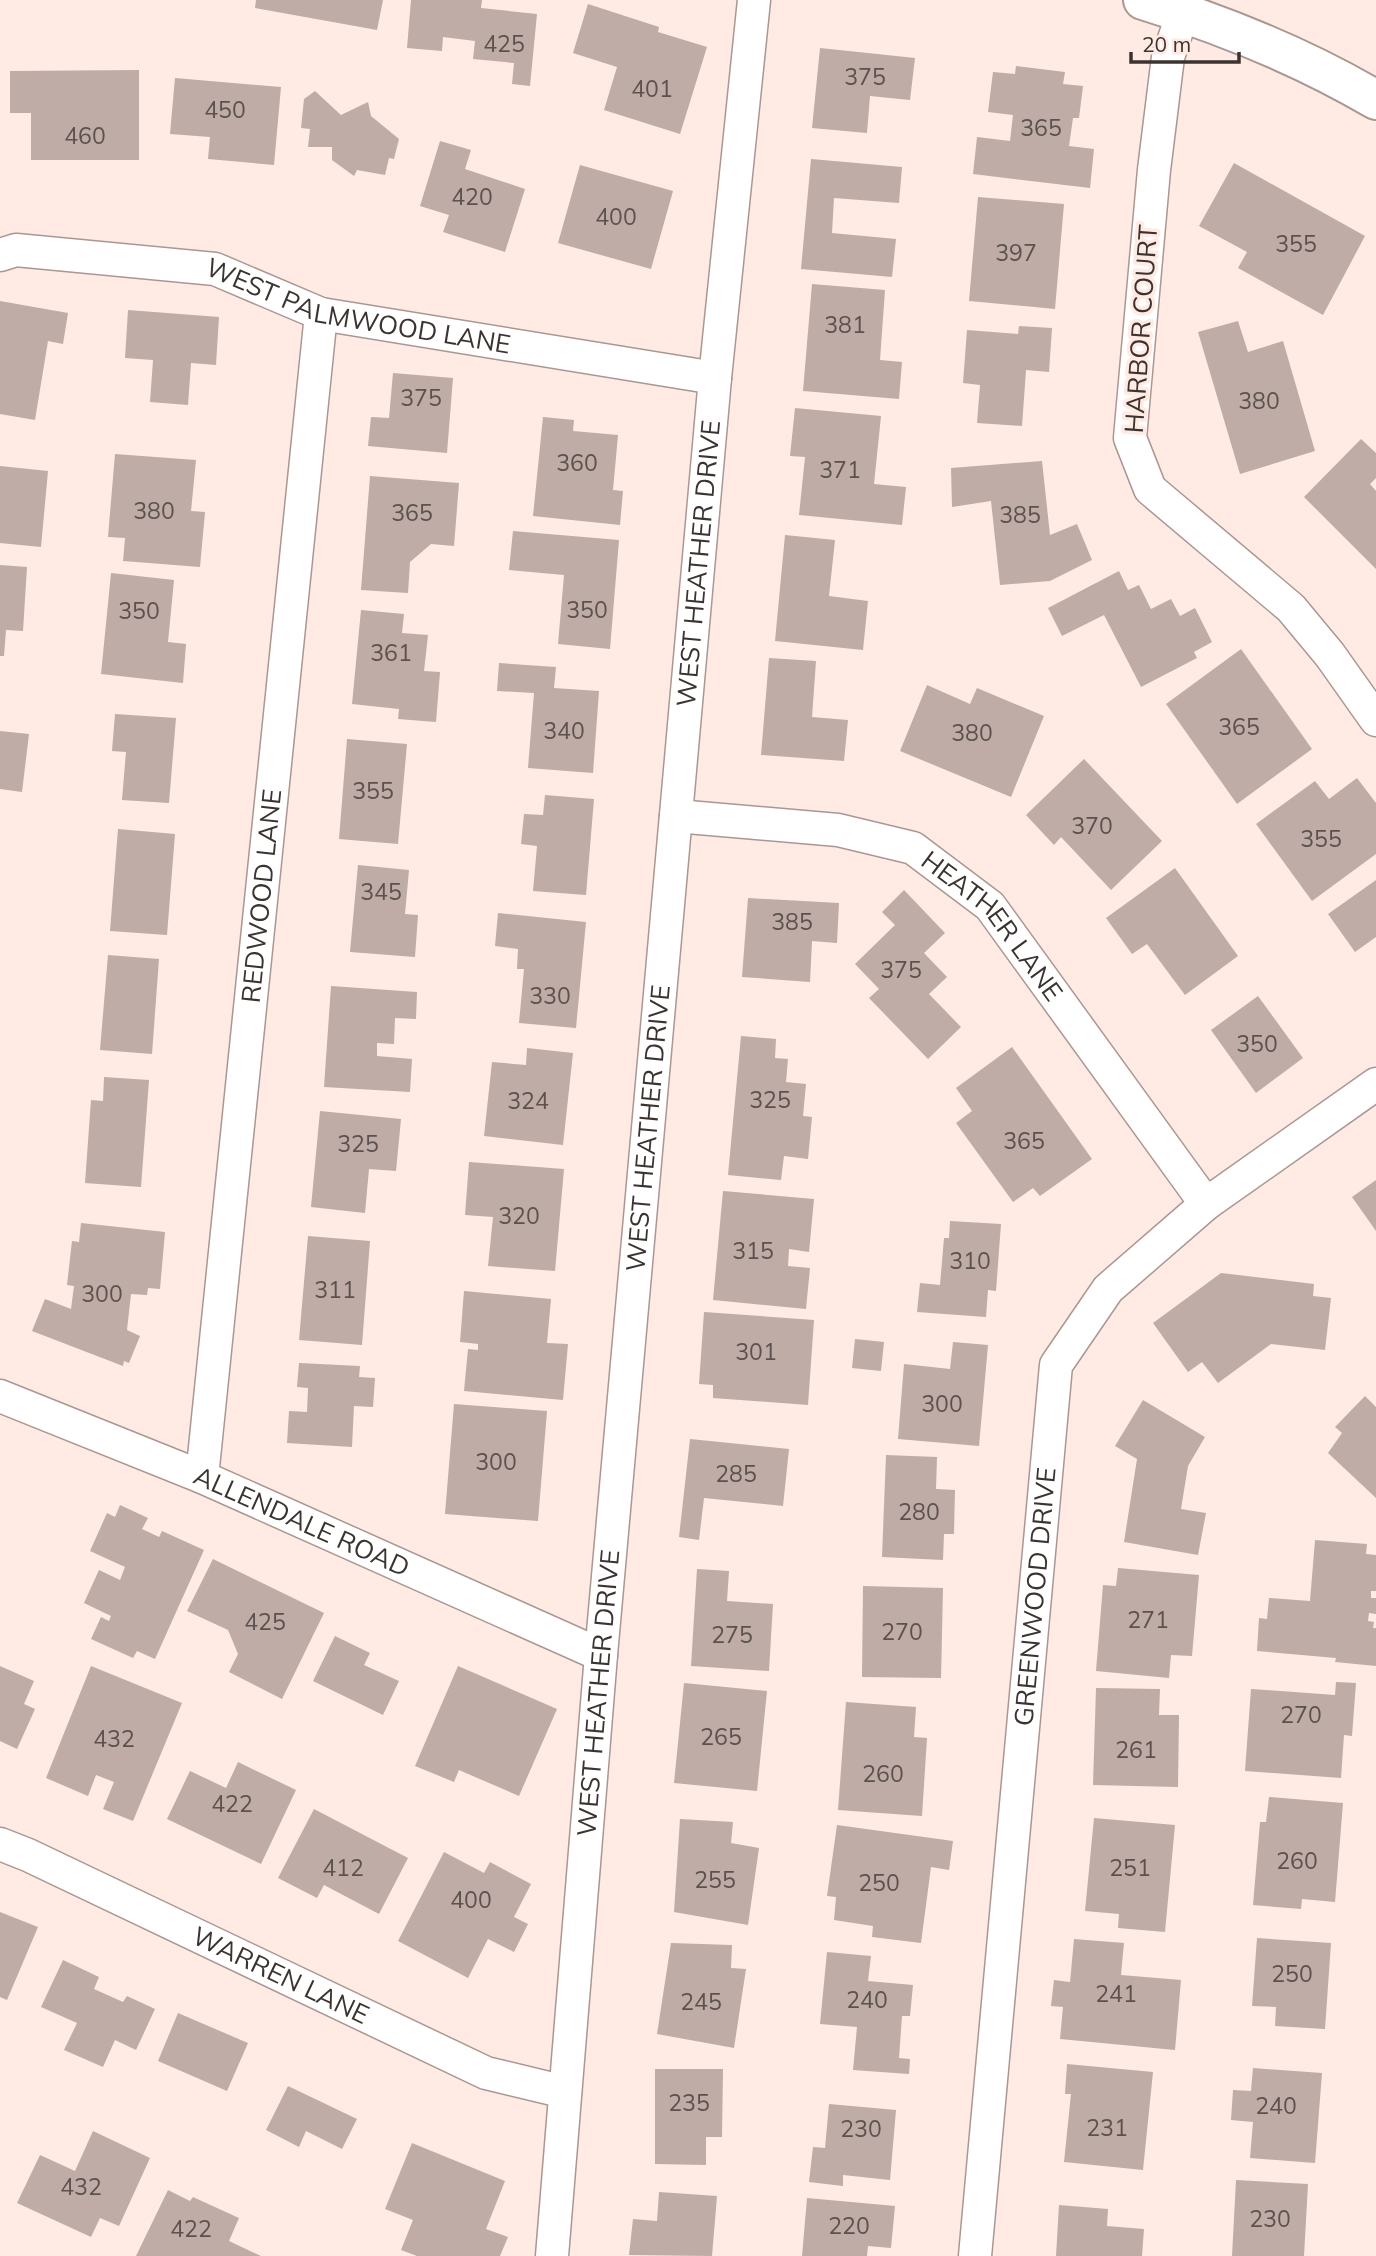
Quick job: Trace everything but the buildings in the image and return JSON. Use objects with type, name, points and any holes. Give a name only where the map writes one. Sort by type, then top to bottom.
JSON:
[{"type":"street","name":"WEST HEATHER DRIVE","points":[[552,2256],[601,1655],[715,378],[754,0]]},
{"type":"street","points":[[1143,0],[1265,43],[1376,100]]},
{"type":"street","name":"HARBOR COURT","points":[[1183,13],[1168,57],[1154,170],[1130,438],[1150,489],[1291,608],[1330,655],[1376,720]]},
{"type":"street","name":"WEST PALMWOOD LANE","points":[[0,254],[16,250],[215,269],[321,314],[715,378]]},
{"type":"street","name":"REDWOOD LANE","points":[[202,1477],[321,314]]},
{"type":"street","name":"HEATHER LANE","points":[[676,816],[838,830],[913,848],[990,905],[1206,1204]]},
{"type":"street","name":"GREENWOOD DRIVE","points":[[975,2256],[1056,1365],[1108,1289],[1206,1204],[1376,1084]]},
{"type":"street","name":"ALLENDALE ROAD","points":[[0,1396],[202,1477],[601,1655]]},
{"type":"street","name":"WARREN LANE","points":[[0,1844],[486,2073],[565,2092]]}]
